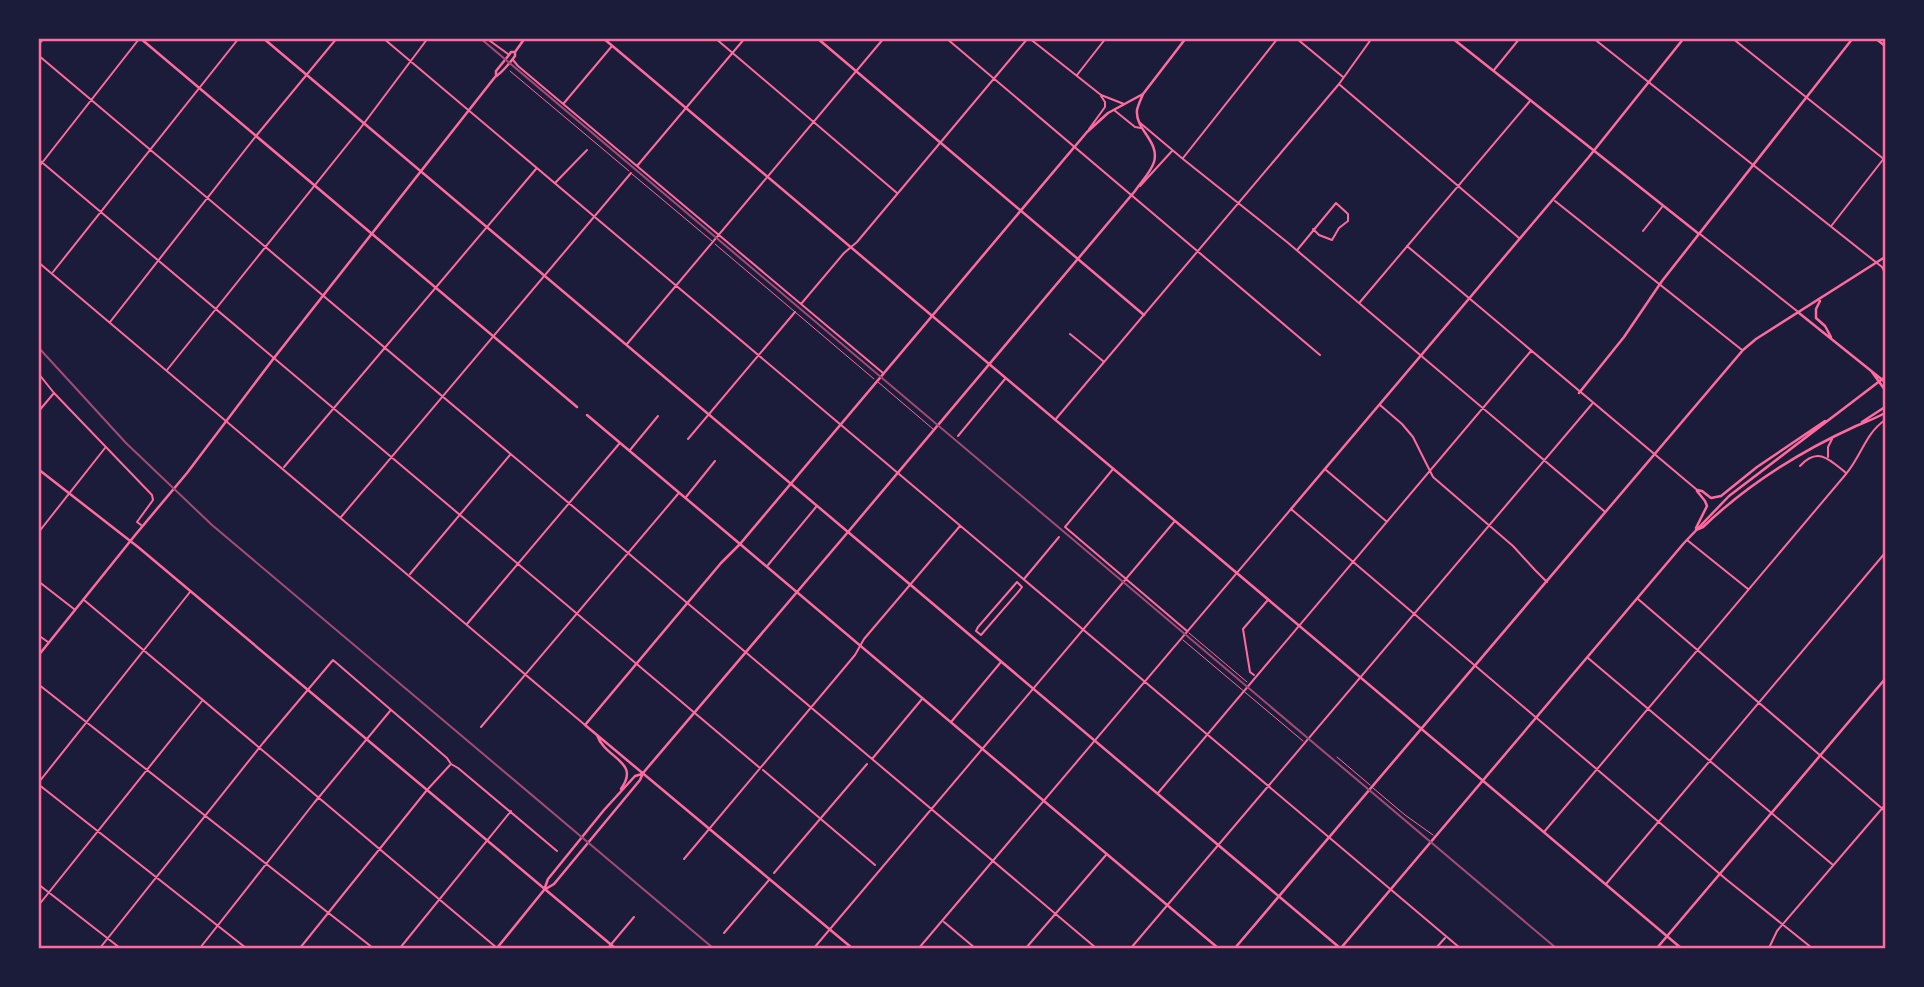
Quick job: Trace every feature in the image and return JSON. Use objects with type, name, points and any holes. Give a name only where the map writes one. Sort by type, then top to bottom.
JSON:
[{"type":"main road","points":[[140,38],[577,407]]},
{"type":"main road","points":[[263,38],[1341,948],[1694,531],[1729,496],[1885,379],[1799,313]]},
{"type":"main road","points":[[38,656],[130,540],[187,474],[274,358],[496,75],[496,71],[525,38]]},
{"type":"main road","points":[[817,38],[1143,315]]},
{"type":"main road","points":[[544,890],[554,884],[643,773],[1135,191],[1152,166],[1155,155],[1151,141],[1139,122],[1137,108],[1143,94],[1186,38]]},
{"type":"main road","points":[[1452,38],[1699,234]]},
{"type":"main road","points":[[1291,509],[1553,200],[1684,38]]},
{"type":"main road","points":[[1579,393],[1624,337],[1660,284],[1853,38]]},
{"type":"main road","points":[[1875,38],[1885,47]]},
{"type":"main road","points":[[603,39],[1681,948]]},
{"type":"main road","points":[[496,75],[500,75],[512,60],[514,52]]},
{"type":"main road","points":[[852,948],[585,724],[1087,132],[1102,118],[1143,94]]},
{"type":"main road","points":[[1235,948],[1743,350],[1885,257]]},
{"type":"main road","points":[[1822,298],[1816,309],[1816,318],[1825,326],[1832,340]]},
{"type":"main road","points":[[1870,370],[1885,390]]},
{"type":"main road","points":[[1855,426],[1885,407]]},
{"type":"main road","points":[[1694,531],[1703,527],[1766,475],[1855,426],[1885,413]]},
{"type":"main road","points":[[587,415],[1218,948]]},
{"type":"main road","points":[[1697,490],[1711,498],[1721,496],[1757,467],[1834,416]]},
{"type":"main road","points":[[38,469],[130,540],[487,840],[609,947],[615,948]]},
{"type":"main road","points":[[1694,531],[1707,506],[1697,490]]},
{"type":"main road","points":[[1657,948],[1885,679]]},
{"type":"main road","points":[[497,948],[628,778],[625,766],[603,747],[597,735]]},
{"type":"main road","points":[[621,789],[635,776],[643,773]]},
{"type":"street","points":[[38,45],[44,38]]},
{"type":"street","points":[[38,168],[140,38]]},
{"type":"street","points":[[52,273],[239,38]]},
{"type":"street","points":[[110,322],[337,38]]},
{"type":"street","points":[[383,38],[1460,948]]},
{"type":"street","points":[[167,370],[428,38]]},
{"type":"street","points":[[486,38],[509,55]]},
{"type":"street","points":[[715,38],[898,194]]},
{"type":"street","points":[[637,166],[745,38]]},
{"type":"street","points":[[626,345],[884,38]]},
{"type":"street","points":[[946,38],[1320,355]]},
{"type":"street","points":[[801,304],[898,194],[1028,38],[1101,95],[1125,105]]},
{"type":"street","points":[[1076,75],[1106,38]]},
{"type":"street","points":[[1183,159],[1278,38]]},
{"type":"street","points":[[1296,38],[1344,78]]},
{"type":"street","points":[[1055,420],[1339,85],[1373,38]]},
{"type":"street","points":[[1494,71],[1520,38]]},
{"type":"street","points":[[1593,38],[1884,267],[1885,273]]},
{"type":"street","points":[[1732,38],[1885,159],[1831,226]]},
{"type":"street","points":[[564,104],[612,46]]},
{"type":"street","points":[[38,55],[1096,948]]},
{"type":"street","points":[[512,60],[884,373]]},
{"type":"street","points":[[1339,85],[1520,239]]},
{"type":"street","points":[[1087,132],[1105,107],[1101,95]]},
{"type":"street","points":[[1360,303],[1531,101]]},
{"type":"street","points":[[1114,110],[1135,127],[1142,127]]},
{"type":"street","points":[[1139,122],[1297,250],[1605,512]]},
{"type":"street","points":[[555,184],[587,150]]},
{"type":"street","points":[[1135,191],[1172,150]]},
{"type":"street","points":[[38,159],[875,865]]},
{"type":"street","points":[[283,468],[536,168]]},
{"type":"street","points":[[341,517],[631,173]]},
{"type":"street","points":[[1553,200],[1743,350]]},
{"type":"street","points":[[1297,250],[1313,229],[1336,203],[1348,214],[1347,223],[1339,228],[1332,240],[1319,235],[1313,229]]},
{"type":"street","points":[[1643,231],[1663,206]]},
{"type":"street","points":[[1699,234],[1799,313]]},
{"type":"street","points":[[1407,246],[1697,490]]},
{"type":"street","points":[[38,262],[585,724]]},
{"type":"street","points":[[688,439],[795,312]]},
{"type":"street","points":[[1070,334],[1104,362]]},
{"type":"street","points":[[1157,794],[1531,351]]},
{"type":"street","points":[[38,373],[152,495],[153,500],[137,522],[142,526]]},
{"type":"street","points":[[958,436],[1006,378]]},
{"type":"street","points":[[38,412],[54,393]]},
{"type":"street","points":[[1131,948],[1592,404]]},
{"type":"street","points":[[1379,405],[1409,432],[1437,481],[1513,546],[1548,582]]},
{"type":"street","points":[[629,451],[658,416]]},
{"type":"street","points":[[1544,832],[1846,474],[1861,453],[1870,433],[1885,420]]},
{"type":"street","points":[[1829,459],[1828,447],[1832,438]]},
{"type":"street","points":[[467,624],[619,443]]},
{"type":"street","points":[[38,533],[106,447]]},
{"type":"street","points":[[409,575],[511,454]]},
{"type":"street","points":[[1800,466],[1811,457],[1820,456],[1829,459],[1846,474]]},
{"type":"street","points":[[685,498],[715,461]]},
{"type":"street","points":[[1114,469],[1065,527],[1188,632]]},
{"type":"street","points":[[1325,469],[1387,522]]},
{"type":"street","points":[[481,727],[679,493]]},
{"type":"street","points":[[766,567],[817,506]]},
{"type":"street","points":[[919,948],[1291,509],[1812,948]]},
{"type":"street","points":[[814,948],[1175,521]]},
{"type":"street","points":[[684,859],[762,769],[868,635],[960,526]]},
{"type":"street","points":[[1024,580],[1059,537]]},
{"type":"street","points":[[1686,540],[1749,590]]},
{"type":"street","points":[[1605,884],[1885,554]]},
{"type":"street","points":[[38,581],[75,610]]},
{"type":"street","points":[[1017,582],[1022,586],[981,635],[976,631],[1017,582]]},
{"type":"street","points":[[191,591],[38,783],[246,948]]},
{"type":"street","points":[[1637,598],[1885,811]]},
{"type":"street","points":[[83,600],[497,948]]},
{"type":"street","points":[[1255,677],[1250,672],[1243,629],[1268,600]]},
{"type":"street","points":[[38,635],[49,643]]},
{"type":"street","points":[[1587,657],[1833,865]]},
{"type":"street","points":[[100,948],[259,748],[333,660],[451,764],[557,851]]},
{"type":"street","points":[[950,722],[1001,662]]},
{"type":"street","points":[[38,684],[373,948]]},
{"type":"street","points":[[872,759],[923,698]]},
{"type":"street","points":[[38,906],[202,700]]},
{"type":"street","points":[[200,948],[390,711]]},
{"type":"street","points":[[300,948],[451,764]]},
{"type":"street","points":[[774,873],[867,764]]},
{"type":"street","points":[[1769,948],[1782,925],[1885,805]]},
{"type":"street","points":[[400,948],[511,811]]},
{"type":"street","points":[[1026,948],[1106,854]]},
{"type":"street","points":[[724,933],[770,879]]},
{"type":"street","points":[[38,884],[120,948]]},
{"type":"street","points":[[609,947],[634,916]]},
{"type":"street","points":[[943,921],[975,948]]},
{"type":"street","points":[[1436,948],[1446,937]]},
{"type":"lane","points":[[510,71],[934,429]]},
{"type":"lane","points":[[1188,632],[1249,684]]},
{"type":"lane","points":[[1181,639],[1305,743]]},
{"type":"lane","points":[[1337,757],[1405,816],[1435,837]]},
{"type":"railway","points":[[480,38],[1556,948]]},
{"type":"railway","points":[[38,347],[126,443],[212,525],[713,948]]}]
